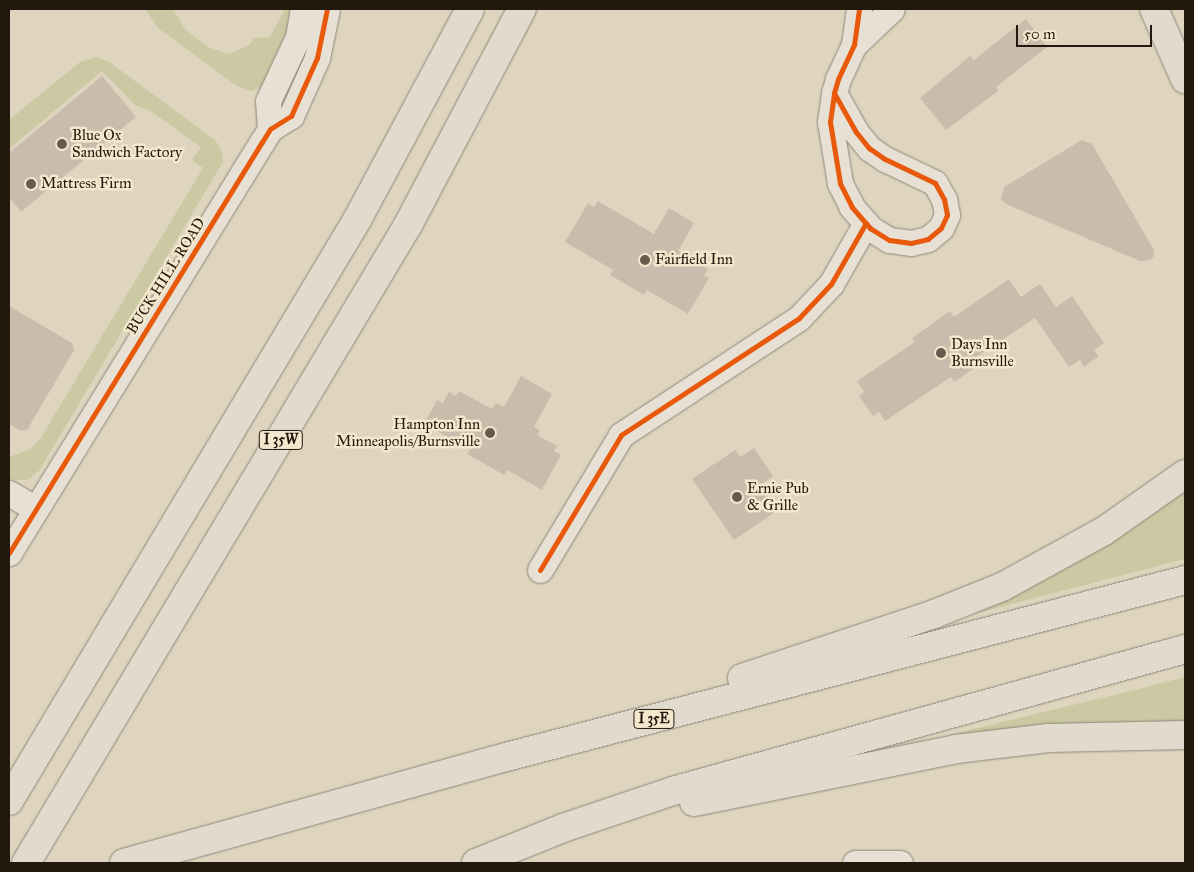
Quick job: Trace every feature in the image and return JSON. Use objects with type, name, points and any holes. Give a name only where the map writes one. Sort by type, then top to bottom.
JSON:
[{"type":"highway","name":"I 35W","points":[[9,801],[347,238],[470,9]]},
{"type":"highway","name":"I 35W","points":[[26,863],[408,225],[522,9]]},
{"type":"highway","points":[[1154,9],[1185,54]]},
{"type":"highway","points":[[1154,9],[1185,79]]},
{"type":"highway","points":[[510,756],[934,614],[1002,587],[1104,531],[1185,474]]},
{"type":"highway","name":"I 35E","points":[[124,863],[510,756],[1185,580]]},
{"type":"highway","points":[[476,863],[562,828],[676,790],[1185,649]]},
{"type":"highway","points":[[562,828],[956,749],[1048,738],[1185,735]]},
{"type":"street","points":[[270,129],[268,102],[298,37],[303,9]]},
{"type":"street","name":"BUCK HILL ROAD","points":[[11,543],[36,509],[270,129],[291,116],[317,58],[327,9]]},
{"type":"street","points":[[834,93],[856,132],[869,148],[885,159],[935,183],[944,199],[947,215],[941,228],[928,239],[911,243],[889,240],[866,223],[852,207],[840,183],[832,149],[830,122],[834,93],[854,45],[859,9]]},
{"type":"street","points":[[854,45],[892,9]]},
{"type":"street","points":[[540,570],[621,434],[799,318],[831,284],[866,223]]},
{"type":"street","points":[[9,493],[36,509]]},
{"type":"street","points":[[855,863],[900,863]]},
{"type":"green space","points":[[145,9],[173,9],[185,29],[208,47],[229,54],[248,46],[254,38],[270,37],[285,9],[308,9],[266,85],[252,91],[237,86],[159,29]]},
{"type":"green space","points":[[96,57],[108,61],[216,141],[222,152],[223,162],[39,471],[27,480],[11,480],[9,478],[9,457],[29,450],[40,439],[203,168],[192,160],[201,147],[152,112],[135,105],[102,71],[9,149],[9,120],[80,62]]},
{"type":"green space","points":[[1185,485],[1185,559],[962,617]]},
{"type":"green space","points":[[1185,677],[1185,725],[949,735],[1122,693]]},
{"type":"building","points":[[1026,19],[1047,47],[996,87],[998,91],[946,130],[920,98],[970,56],[974,60]]},
{"type":"building","points":[[102,76],[136,117],[21,212],[9,197],[9,153]]},
{"type":"building","points":[[1082,140],[1092,144],[1154,250],[1154,256],[1150,260],[1140,261],[1006,204],[1001,199],[1004,187]]},
{"type":"building","name":"Fairfield Inn","points":[[598,201],[654,234],[669,208],[694,223],[678,251],[708,269],[704,276],[709,278],[688,314],[647,290],[644,295],[610,275],[613,270],[565,242],[588,203],[594,207]]},
{"type":"building","name":"Days Inn Burnsville","points":[[1009,279],[1021,297],[1040,284],[1056,307],[1072,296],[1104,343],[1094,350],[1099,356],[1084,367],[1080,360],[1069,367],[1035,318],[972,360],[976,367],[954,382],[951,377],[885,421],[879,412],[873,416],[859,396],[864,392],[857,381],[915,342],[912,338],[950,311],[954,317]]},
{"type":"building","points":[[9,306],[72,343],[74,350],[27,430],[21,431],[9,424]]},
{"type":"building","name":"Hampton Inn Minneapolis/Burnsville","points":[[521,376],[552,394],[534,427],[540,430],[537,435],[557,446],[554,451],[561,455],[542,490],[507,470],[504,475],[467,454],[470,449],[424,424],[437,400],[443,403],[449,392],[456,396],[459,391],[492,409],[496,403],[504,407]]},
{"type":"building","name":"Ernie Pub & Grille","points":[[754,448],[773,476],[761,485],[778,510],[734,540],[692,479],[735,450],[740,457]]},
{"type":"cycle path","points":[[9,553],[270,129],[291,116],[317,58],[327,9]]},
{"type":"cycle path","points":[[834,93],[856,132],[869,148],[885,159],[935,183],[944,199],[947,215],[941,228],[928,239],[911,243],[889,240],[870,228],[852,207],[840,183],[830,122],[834,93],[838,79],[854,45],[859,9]]},
{"type":"cycle path","points":[[540,570],[621,435],[799,318],[831,284],[866,223]]},
{"type":"place","name":"Blue Ox Sandwich Factory","points":[[62,144]]},
{"type":"place","name":"Mattress Firm","points":[[31,184]]},
{"type":"place","name":"Fairfield Inn","points":[[645,260]]},
{"type":"place","name":"Days Inn Burnsville","points":[[941,353]]},
{"type":"place","name":"Hampton Inn Minneapolis/Burnsville","points":[[490,433]]},
{"type":"place","name":"Ernie Pub & Grille","points":[[737,497]]}]
